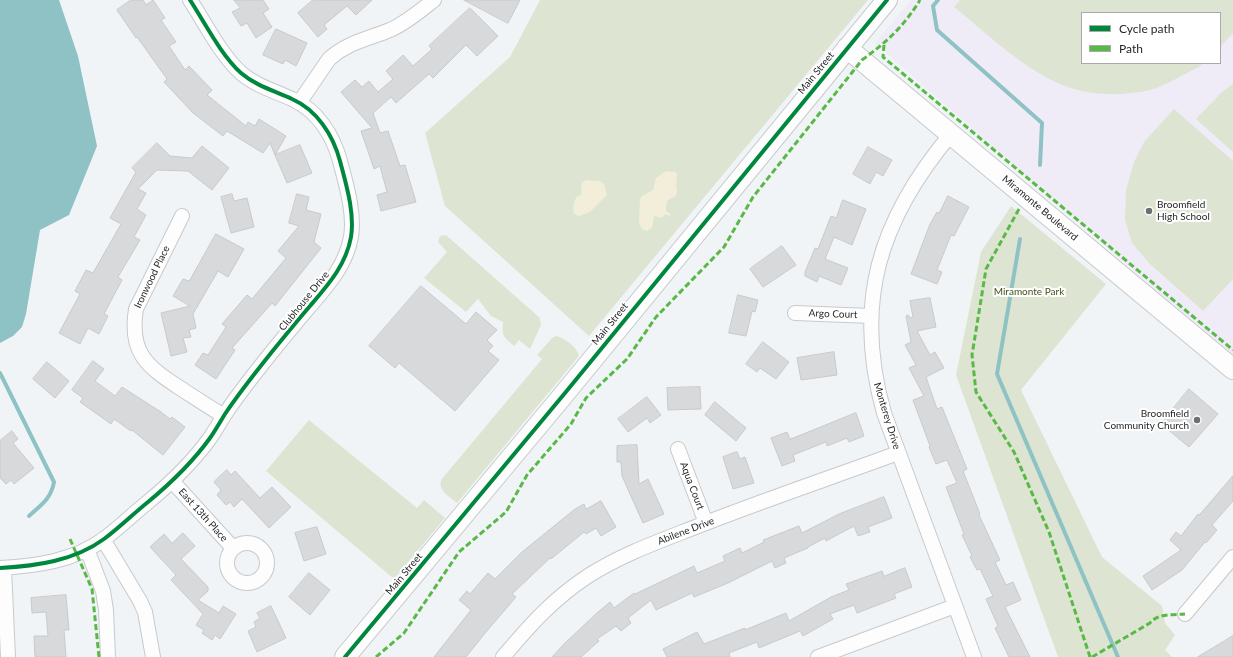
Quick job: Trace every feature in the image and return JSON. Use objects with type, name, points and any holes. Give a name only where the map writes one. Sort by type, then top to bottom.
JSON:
[{"type":"main road","name":"Main Street","points":[[345,657],[887,0]]},
{"type":"main road","name":"Miramonte Boulevard","points":[[847,48],[1233,369]]},
{"type":"street","name":"Clubhouse Drive","points":[[2,568],[41,565],[87,549],[103,540],[172,481],[195,457],[210,438],[224,416],[271,353],[333,278],[345,257],[351,237],[352,221],[350,203],[340,160],[334,142],[324,126],[312,113],[299,103],[259,85],[239,71],[228,58],[190,0]]},
{"type":"street","points":[[299,103],[320,71],[334,54],[354,42],[390,30],[401,24],[425,3]]},
{"type":"street","name":"Monterey Drive","points":[[951,134],[920,174],[904,200],[892,225],[882,251],[875,278],[870,334],[872,363],[877,390],[898,453],[974,657]]},
{"type":"street","name":"Ironwood Place","points":[[182,216],[136,308],[133,325],[134,336],[140,352],[149,365],[160,375],[224,416]]},
{"type":"street","name":"Argo Court","points":[[795,313],[871,316]]},
{"type":"street","name":"Aqua Court","points":[[678,449],[706,523]]},
{"type":"street","name":"Abilene Drive","points":[[503,657],[547,608],[589,575],[617,559],[706,523],[898,453]]},
{"type":"street","name":"East 13th Place","points":[[172,481],[233,548]]},
{"type":"street","points":[[103,540],[143,607],[148,625],[150,650],[153,657]]},
{"type":"street","points":[[87,549],[103,591],[106,610],[108,657]]},
{"type":"street","points":[[1185,614],[1233,556]]},
{"type":"street","points":[[2,568],[8,657]]},
{"type":"street","points":[[818,657],[955,606]]},
{"type":"shaded area","name":"Broomfield High School","points":[[911,0],[1233,0],[1233,359],[875,43]]},
{"type":"green space","points":[[540,0],[868,0],[589,336],[445,206],[425,133],[510,57]]},
{"type":"green space","points":[[960,0],[1233,0],[1233,33],[1221,46],[1221,12],[1081,12],[1081,64],[1202,64],[1174,80],[1150,90],[1119,94],[1098,93],[1078,90],[1053,81],[1008,52],[954,7]]},
{"type":"green space","points":[[1233,84],[1233,152],[1196,119],[1222,92]]},
{"type":"green space","points":[[1174,109],[1233,161],[1233,279],[1203,311],[1150,264],[1132,243],[1125,220],[1126,190],[1134,162],[1144,142]]},
{"type":"green space","name":"Miramonte Park","points":[[1011,206],[1106,284],[1021,390],[1102,557],[1162,606],[1165,623],[1175,635],[1165,650],[1172,657],[1058,657],[956,375],[981,252]]},
{"type":"green space","points":[[446,235],[540,318],[541,325],[530,349],[519,340],[514,346],[503,334],[503,322],[491,316],[478,299],[466,312],[424,278],[447,252],[438,242],[440,236]]},
{"type":"green space","points":[[556,336],[570,343],[576,349],[579,356],[457,503],[443,491],[441,487],[441,480],[542,359],[537,355],[552,338]]},
{"type":"green space","points":[[309,420],[417,508],[424,500],[445,518],[394,579],[266,471]]},
{"type":"sand","points":[[666,171],[675,172],[677,174],[676,196],[668,200],[666,205],[666,211],[671,214],[669,216],[666,214],[661,218],[654,216],[652,228],[647,231],[642,229],[639,223],[640,199],[642,196],[653,190],[656,178]]},
{"type":"sand","points":[[584,181],[600,181],[604,184],[607,195],[590,212],[579,216],[574,214],[574,202],[576,198],[581,195],[581,186]]},
{"type":"water","points":[[0,0],[59,0],[78,56],[97,146],[69,215],[40,230],[26,314],[22,327],[13,336],[0,343]]},
{"type":"building","points":[[131,0],[143,0],[146,5],[153,0],[165,18],[161,20],[176,42],[169,46],[185,70],[189,66],[212,90],[207,95],[246,126],[248,122],[255,126],[259,119],[286,136],[275,155],[270,143],[263,153],[227,131],[223,136],[193,113],[164,82],[167,79],[117,10]]},
{"type":"building","points":[[234,0],[263,0],[269,9],[263,13],[272,27],[256,38],[247,23],[241,26],[232,12],[240,8]]},
{"type":"building","points":[[313,0],[372,0],[356,15],[347,6],[324,25],[327,29],[318,37],[298,13]]},
{"type":"building","points":[[464,0],[520,0],[508,23]]},
{"type":"building","points":[[470,8],[498,36],[477,56],[466,45],[433,78],[429,74],[396,103],[391,97],[373,113],[380,133],[388,131],[400,166],[405,165],[416,202],[381,211],[377,195],[387,192],[380,166],[374,169],[361,131],[372,128],[341,92],[355,80],[362,87],[369,81],[378,92],[393,79],[386,71],[403,55],[413,66],[432,49],[429,46]]},
{"type":"building","points":[[276,29],[307,43],[296,66],[285,60],[283,64],[263,55]]},
{"type":"building","points":[[157,143],[170,156],[192,158],[202,146],[229,168],[212,190],[188,171],[157,170],[138,189],[146,193],[137,209],[146,215],[134,237],[140,240],[118,277],[122,280],[104,314],[108,316],[99,334],[88,328],[80,344],[59,333],[80,294],[75,291],[86,270],[93,273],[121,224],[110,218],[136,172],[132,168]]},
{"type":"building","points":[[300,145],[312,173],[287,183],[275,155]]},
{"type":"building","points":[[868,147],[892,160],[883,176],[876,172],[870,184],[853,174]]},
{"type":"building","points":[[232,194],[234,201],[247,198],[254,227],[231,233],[221,197]]},
{"type":"building","points":[[297,194],[309,197],[306,210],[321,214],[314,242],[321,248],[275,306],[272,303],[232,348],[235,350],[216,379],[195,365],[203,353],[208,355],[226,327],[222,324],[247,295],[252,299],[286,258],[278,251],[299,226],[289,223]]},
{"type":"building","points":[[948,196],[969,207],[954,236],[951,235],[937,270],[942,272],[937,284],[911,274],[930,224],[937,212],[939,213]]},
{"type":"building","points":[[843,200],[866,209],[852,245],[834,237],[825,259],[848,268],[841,285],[819,276],[817,282],[805,276],[805,272],[815,248],[818,249],[831,216],[836,218]]},
{"type":"building","points":[[216,234],[244,249],[228,277],[218,271],[193,314],[196,328],[189,330],[191,337],[183,338],[187,352],[171,356],[161,313],[190,306],[173,296],[183,279],[189,281]]},
{"type":"building","points":[[782,246],[796,265],[763,287],[750,269]]},
{"type":"building","points":[[421,286],[466,324],[476,312],[497,330],[487,340],[493,346],[488,351],[499,360],[455,411],[399,363],[395,368],[369,346]]},
{"type":"building","points":[[738,295],[758,300],[755,312],[752,311],[746,336],[729,333]]},
{"type":"building","points":[[930,298],[936,327],[917,331],[930,355],[935,352],[944,368],[926,377],[937,409],[942,407],[967,469],[963,471],[980,514],[979,515],[1000,560],[995,562],[1006,585],[1013,582],[1021,600],[1005,607],[1030,657],[1009,657],[995,628],[998,626],[986,599],[993,596],[980,569],[977,570],[970,557],[972,556],[962,535],[964,534],[946,487],[957,483],[947,460],[936,464],[913,400],[924,396],[909,368],[916,365],[905,345],[911,342],[906,316],[908,315],[910,318],[913,317],[910,301]]},
{"type":"building","points":[[763,342],[789,362],[776,379],[760,368],[757,372],[746,364]]},
{"type":"building","points":[[834,352],[837,375],[801,380],[797,358]]},
{"type":"building","points":[[93,361],[104,369],[95,381],[115,396],[122,387],[170,419],[172,417],[185,427],[163,455],[132,430],[131,431],[114,419],[111,424],[80,402],[83,398],[72,390]]},
{"type":"building","points":[[47,362],[69,381],[55,398],[33,379]]},
{"type":"building","points":[[700,387],[701,409],[668,410],[667,388]]},
{"type":"building","points":[[1189,389],[1218,414],[1189,447],[1161,424]]},
{"type":"building","points":[[647,397],[661,415],[650,423],[647,418],[628,432],[618,419]]},
{"type":"building","points":[[715,402],[746,428],[736,441],[705,415]]},
{"type":"building","points":[[856,413],[864,436],[849,442],[847,438],[827,446],[826,442],[793,455],[795,461],[782,466],[771,438],[787,432],[790,439]]},
{"type":"building","points":[[12,431],[18,439],[13,443],[34,468],[14,484],[11,480],[6,484],[0,478],[0,441]]},
{"type":"building","points":[[637,445],[639,484],[648,479],[664,514],[643,523],[622,476],[621,462],[617,462],[617,446]]},
{"type":"building","points":[[737,452],[740,459],[745,457],[754,483],[733,489],[723,457]]},
{"type":"building","points":[[227,470],[231,475],[235,471],[260,498],[272,487],[291,507],[269,528],[242,499],[234,507],[230,502],[226,505],[217,495],[221,490],[214,482]]},
{"type":"building","points":[[1233,476],[1233,501],[1212,525],[1217,530],[1182,570],[1152,590],[1143,576],[1181,550],[1170,540],[1176,532],[1181,536],[1198,514],[1199,515]]},
{"type":"building","points":[[884,497],[892,518],[868,527],[870,532],[858,536],[854,526],[826,541],[825,538],[808,548],[784,558],[786,563],[775,568],[772,561],[728,583],[694,597],[692,593],[656,610],[651,600],[628,618],[631,623],[621,631],[616,626],[597,639],[599,641],[581,657],[552,657],[565,643],[610,602],[614,608],[634,593],[635,594],[694,566],[697,573],[725,561],[723,556],[740,548],[742,553],[764,542],[763,540],[799,526],[802,533],[839,514]]},
{"type":"building","points":[[601,501],[616,527],[601,536],[596,528],[586,534],[584,532],[551,559],[550,558],[512,594],[516,597],[466,657],[434,657],[471,610],[459,600],[467,591],[470,594],[488,573],[495,579],[522,552],[575,509],[584,504],[586,509]]},
{"type":"building","points":[[317,527],[326,554],[304,561],[295,533]]},
{"type":"building","points":[[183,533],[195,546],[181,559],[208,587],[208,591],[198,600],[219,613],[223,606],[236,614],[220,639],[215,635],[212,640],[202,633],[204,630],[196,625],[203,614],[171,580],[176,575],[150,547],[164,534],[172,543]]},
{"type":"building","points":[[905,568],[912,587],[894,594],[896,598],[857,613],[854,605],[830,614],[833,619],[803,636],[800,631],[759,648],[757,642],[729,653],[730,657],[667,657],[663,649],[697,632],[704,644],[745,628],[745,630],[786,613],[789,621],[831,597],[849,590],[846,584],[882,571],[884,576]]},
{"type":"building","points":[[309,573],[330,590],[310,615],[289,597]]},
{"type":"building","points":[[66,595],[69,630],[64,630],[66,657],[35,657],[34,636],[48,636],[46,612],[32,613],[31,598]]},
{"type":"building","points":[[271,606],[286,638],[257,652],[248,631],[256,627],[254,622],[260,618],[257,613]]},
{"type":"building","points":[[1233,636],[1233,657],[1198,657]]},
{"type":"waterway","points":[[938,0],[933,6],[937,30],[1042,123],[1040,165]]},
{"type":"waterway","points":[[1020,239],[997,374],[1118,657]]},
{"type":"waterway","points":[[0,373],[54,482],[51,493],[29,516]]},
{"type":"marked path","points":[[376,657],[404,633],[459,552],[506,512],[527,475],[571,424],[586,398],[627,359],[656,317],[724,247],[753,197],[862,60],[894,33],[908,18],[920,0]]},
{"type":"marked path","points":[[884,45],[883,57],[1233,350]]},
{"type":"marked path","points":[[1019,209],[986,269],[972,355],[976,392],[1014,452],[1049,532],[1090,657]]},
{"type":"marked path","points":[[70,539],[92,589],[99,657]]},
{"type":"marked path","points":[[1092,657],[1161,616],[1185,614]]},
{"type":"cycle path","points":[[0,568],[41,564],[80,553],[110,535],[165,488],[189,464],[203,447],[247,383],[330,282],[341,266],[349,247],[352,218],[345,179],[337,151],[323,124],[301,104],[259,85],[241,73],[220,48],[190,0]]},
{"type":"cycle path","points":[[345,657],[565,393],[887,0]]},
{"type":"place","name":"Broomfield High School","points":[[1149,211]]},
{"type":"place","name":"Broomfield Community Church","points":[[1197,420]]}]
